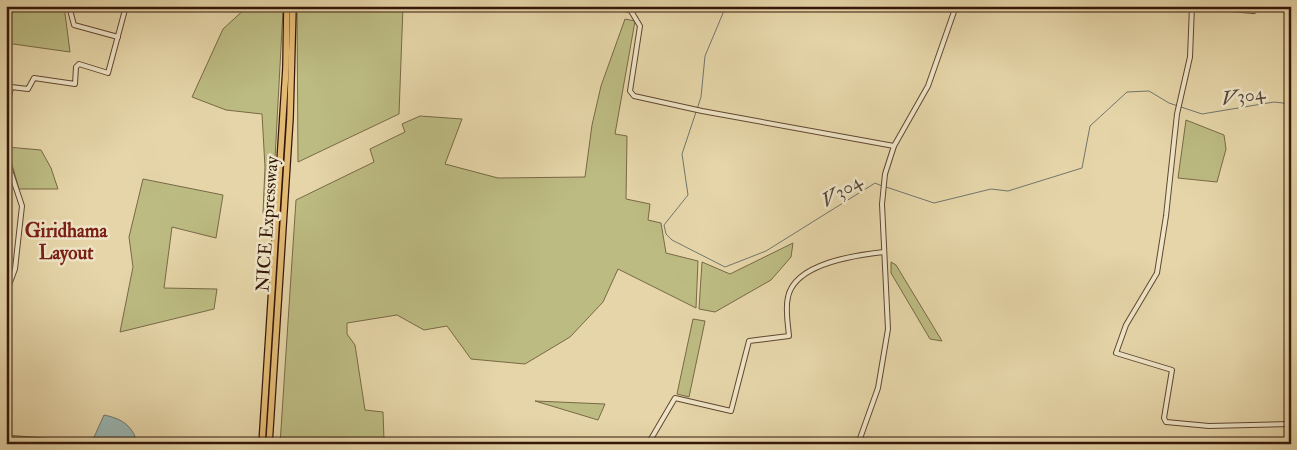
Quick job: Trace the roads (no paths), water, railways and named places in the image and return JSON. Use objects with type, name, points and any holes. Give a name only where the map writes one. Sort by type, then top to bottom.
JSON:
[{"type":"highway","name":"NICE Expressway","points":[[268,444],[266,417],[286,68],[287,6]]},
{"type":"highway","name":"NICE Expressway","points":[[262,444],[266,417],[290,118],[293,6]]},
{"type":"street","points":[[69,6],[72,24],[118,37]]},
{"type":"street","points":[[6,114],[9,87],[28,89],[34,78],[75,84],[76,67],[79,64],[108,72],[126,6]]},
{"type":"street","points":[[616,6],[631,11],[640,26],[631,93],[639,98],[894,146]]},
{"type":"street","points":[[858,444],[878,388],[887,334],[884,180],[894,146],[928,86],[956,6]]},
{"type":"street","points":[[1255,6],[1254,11],[1194,6],[1190,57],[1178,110],[1166,216],[1156,273],[1126,326],[1116,353],[1172,370],[1164,420],[1209,426],[1291,424]]},
{"type":"street","points":[[6,158],[22,206],[15,269],[6,293]]},
{"type":"street","points":[[648,444],[675,398],[731,411],[748,341],[789,336],[788,297],[796,281],[811,270],[853,255],[884,252]]},
{"type":"water","points":[[104,415],[118,419],[129,427],[135,436],[132,444],[91,444]]},
{"type":"waterway","name":"V304","points":[[726,6],[705,56],[701,97],[682,154],[688,195],[664,225],[666,234],[672,240],[725,267],[766,251],[875,183],[882,186]]},
{"type":"waterway","name":"V304","points":[[886,187],[934,203],[991,189],[1008,191],[1082,168],[1090,126],[1127,92],[1149,91],[1169,103],[1202,114],[1274,102],[1291,104]]},
{"type":"district","name":"Giridhama Layout","points":[[66,241]]}]
